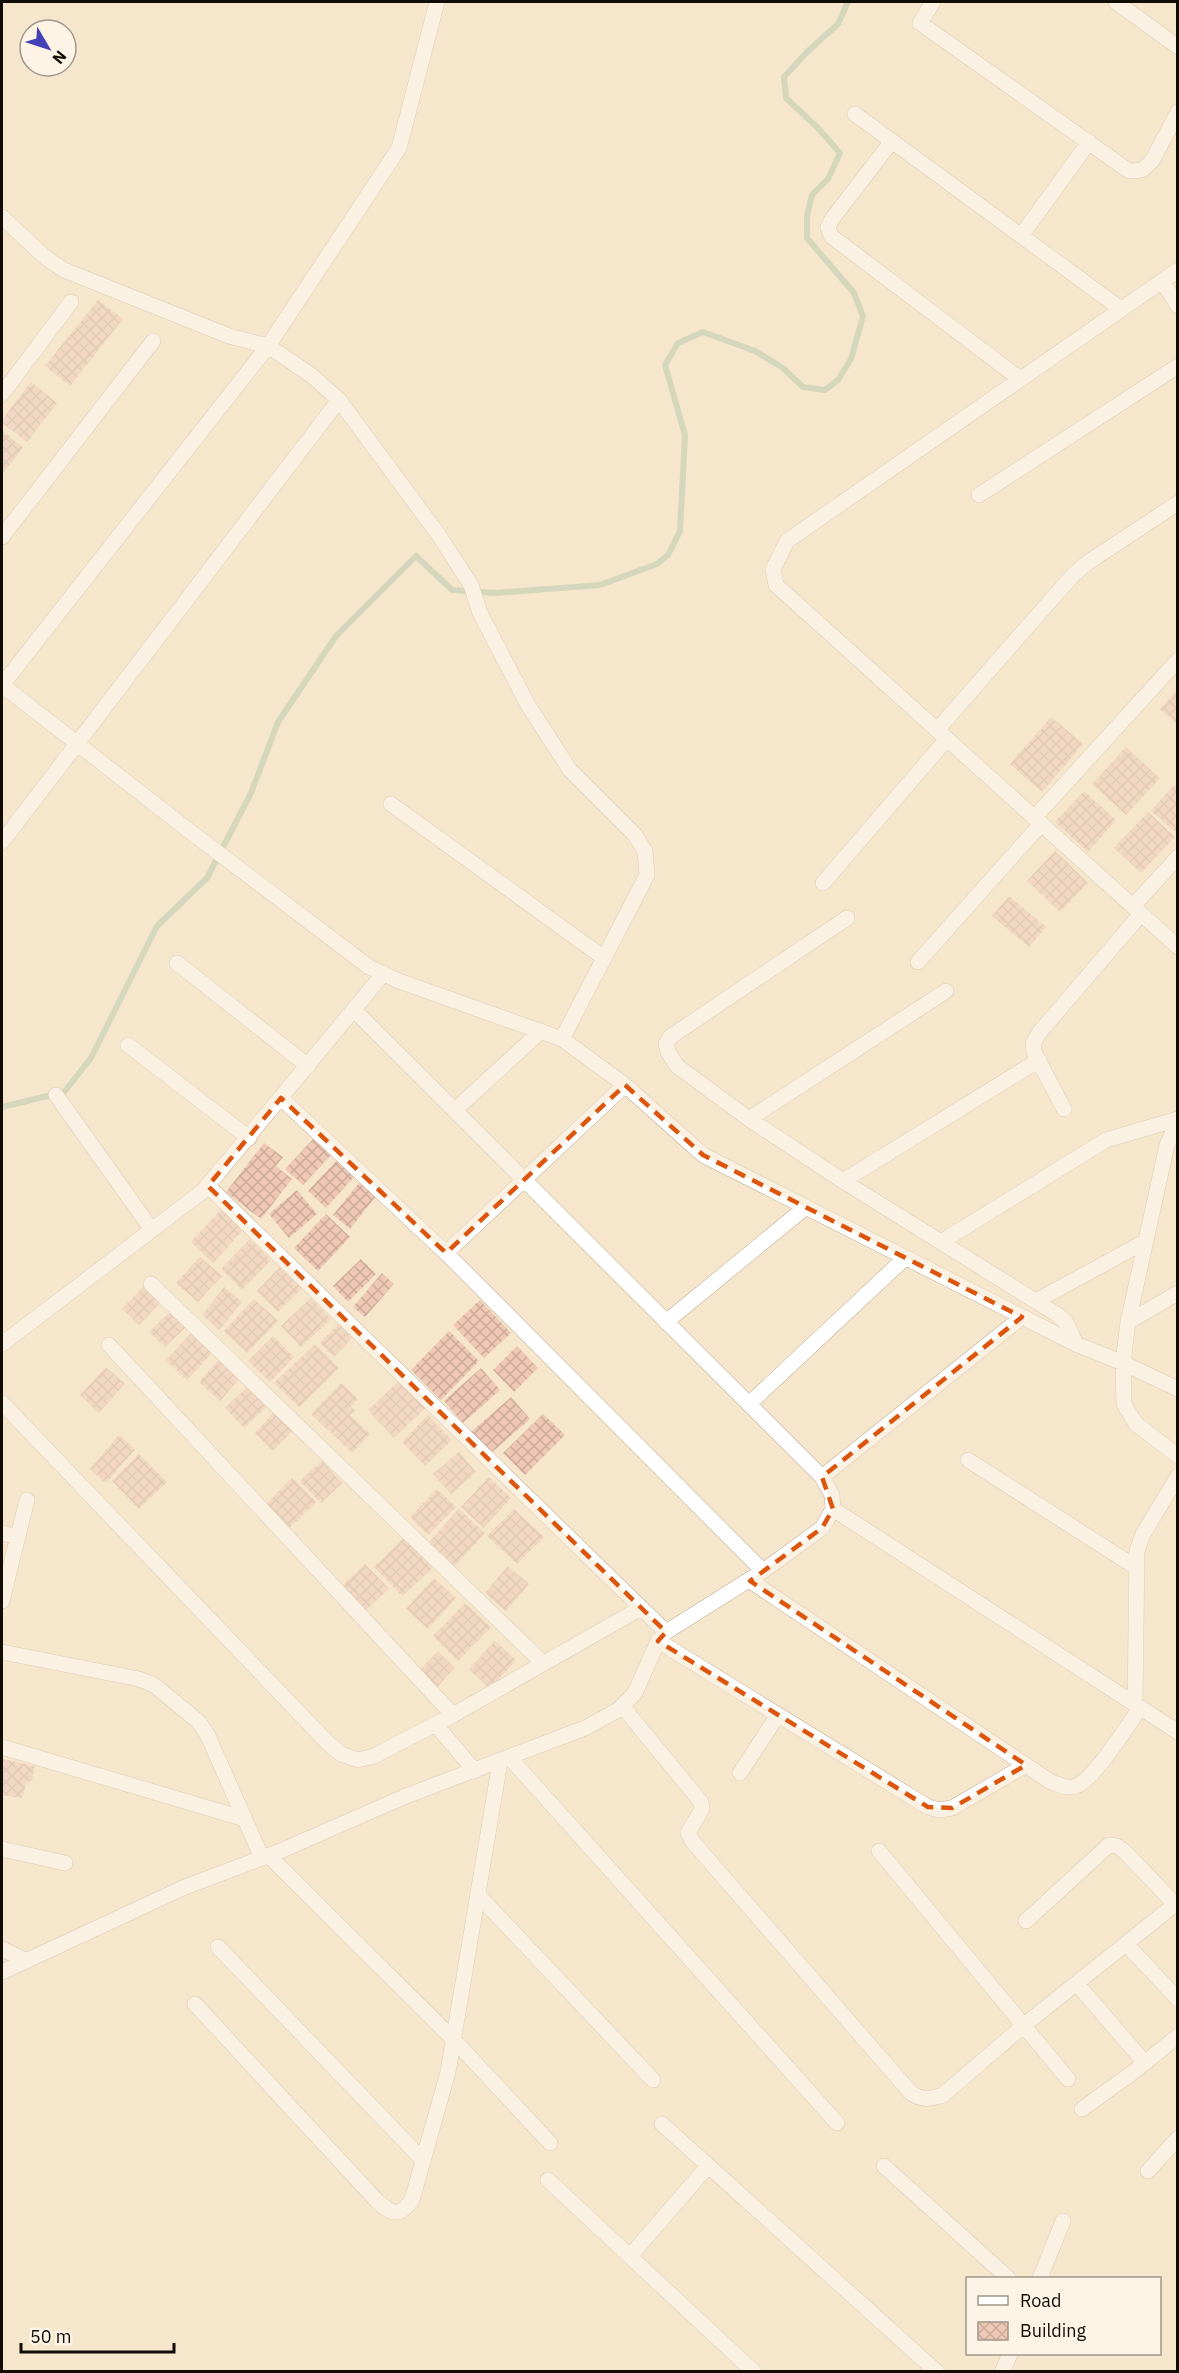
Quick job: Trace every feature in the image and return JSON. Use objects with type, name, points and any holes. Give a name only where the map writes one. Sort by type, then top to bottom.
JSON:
[{"type":"street","points":[[437,2],[399,148],[268,346],[2,685],[369,967],[399,981],[562,1039],[625,1085],[703,1155],[1076,1344],[1178,1389]]},
{"type":"street","points":[[933,2],[920,23],[1129,171],[1142,170],[1152,160],[1178,112]]},
{"type":"street","points":[[1116,2],[1178,47]]},
{"type":"street","points":[[855,114],[1121,309]]},
{"type":"street","points":[[892,141],[832,219],[828,227],[831,236],[1020,379]]},
{"type":"street","points":[[1021,236],[1089,142]]},
{"type":"street","points":[[2,217],[46,258],[64,270],[229,336],[268,346],[311,375],[339,400],[438,534],[471,585],[480,613],[528,705],[570,770],[635,835],[645,851],[647,875],[562,1039]]},
{"type":"street","points":[[1178,270],[787,541],[773,569],[776,585],[1178,947]]},
{"type":"street","points":[[1162,281],[1178,306]]},
{"type":"street","points":[[2,394],[71,302]]},
{"type":"street","points":[[2,537],[153,341]]},
{"type":"street","points":[[979,495],[1178,366]]},
{"type":"street","points":[[2,842],[339,400]]},
{"type":"street","points":[[823,883],[1073,575],[1087,563],[1178,503]]},
{"type":"street","points":[[918,962],[1178,660]]},
{"type":"street","points":[[391,804],[604,958]]},
{"type":"street","points":[[1064,1109],[1033,1044],[1039,1033],[1178,857]]},
{"type":"street","points":[[847,918],[670,1037],[666,1044],[668,1052],[677,1066],[749,1119],[843,1181],[1058,1315],[1066,1322],[1076,1344]]},
{"type":"street","points":[[177,963],[308,1066]]},
{"type":"street","points":[[2,1344],[208,1186],[384,974]]},
{"type":"street","points":[[749,1119],[946,991]]},
{"type":"street","points":[[2,1972],[185,1887],[265,1857],[406,1796],[585,1728],[622,1706],[635,1693],[662,1637],[763,1571],[822,1528],[833,1509],[832,1495],[822,1477],[354,1010]]},
{"type":"street","points":[[455,1110],[541,1031]]},
{"type":"street","points":[[128,1045],[249,1138]]},
{"type":"street","points":[[843,1181],[1039,1060]]},
{"type":"street","points":[[446,1253],[625,1085]]},
{"type":"street","points":[[56,1095],[152,1230]]},
{"type":"street","points":[[281,1098],[446,1253],[763,1571]]},
{"type":"street","points":[[942,1242],[1106,1140],[1178,1120]]},
{"type":"street","points":[[1178,1120],[1167,1145],[1128,1322],[1123,1363],[1124,1404],[1136,1424],[1178,1456]]},
{"type":"street","points":[[208,1186],[641,1608],[662,1637],[778,1715],[928,1807],[939,1810],[952,1808],[1026,1765]]},
{"type":"street","points":[[666,1322],[806,1207]]},
{"type":"street","points":[[1036,1300],[1146,1241]]},
{"type":"street","points":[[749,1404],[905,1258]]},
{"type":"street","points":[[151,1284],[543,1663]]},
{"type":"street","points":[[1128,1322],[1178,1293]]},
{"type":"street","points":[[822,1477],[1022,1317]]},
{"type":"street","points":[[109,1346],[453,1715]]},
{"type":"street","points":[[2,1402],[328,1743],[341,1754],[357,1760],[374,1756],[453,1715],[641,1608]]},
{"type":"street","points":[[968,1460],[1137,1568]]},
{"type":"street","points":[[749,1580],[1051,1782],[1068,1788],[1079,1785],[1090,1776],[1137,1707],[1137,1551],[1143,1534],[1178,1476]]},
{"type":"street","points":[[2,1600],[27,1500]]},
{"type":"street","points":[[833,1509],[1178,1732]]},
{"type":"street","points":[[2,1533],[18,1537]]},
{"type":"street","points":[[2,1652],[139,1679],[165,1692],[174,1703],[199,1722],[208,1736],[245,1820],[265,1857],[453,2039],[550,2143]]},
{"type":"street","points":[[622,1706],[701,1802],[702,1809],[688,1833],[692,1840],[911,2093],[919,2098],[929,2100],[943,2095],[1023,2026],[1176,1903],[1124,1851],[1117,1846],[1109,1845],[1026,1922]]},
{"type":"street","points":[[740,1773],[778,1715]]},
{"type":"street","points":[[435,1724],[475,1771]]},
{"type":"street","points":[[2,1748],[245,1820]]},
{"type":"street","points":[[195,2004],[387,2210],[396,2213],[404,2210],[412,2200],[448,2072],[478,1895],[505,1760]]},
{"type":"street","points":[[505,1760],[837,2123]]},
{"type":"street","points":[[2,1849],[65,1863]]},
{"type":"street","points":[[879,1851],[1068,2079]]},
{"type":"street","points":[[478,1895],[653,2080]]},
{"type":"street","points":[[1126,1944],[1178,1999]]},
{"type":"street","points":[[218,1947],[423,2160]]},
{"type":"street","points":[[2,1949],[25,1960]]},
{"type":"street","points":[[1077,1984],[1145,2063]]},
{"type":"street","points":[[1082,2109],[1178,2036]]},
{"type":"street","points":[[662,2124],[937,2372]]},
{"type":"street","points":[[1148,2171],[1178,2138]]},
{"type":"street","points":[[630,2256],[708,2166]]},
{"type":"street","points":[[884,2166],[1007,2277]]},
{"type":"street","points":[[548,2180],[754,2372]]},
{"type":"street","points":[[1040,2277],[1063,2221]]},
{"type":"street","points":[[1002,2372],[1010,2355]]},
{"type":"highlighted area","points":[[625,1085],[703,1155],[1022,1317],[822,1477],[833,1509],[822,1528],[750,1581],[1026,1765],[952,1808],[928,1807],[658,1641],[666,1632],[208,1186],[281,1098],[446,1253]]},
{"type":"building","points":[[98,300],[123,319],[70,386],[45,366]]},
{"type":"building","points":[[31,382],[57,403],[27,442],[2,423],[2,420]]},
{"type":"building","points":[[2,430],[23,448],[2,474]]},
{"type":"building","points":[[1178,689],[1178,725],[1160,709]]},
{"type":"building","points":[[1051,717],[1083,744],[1042,792],[1010,764]]},
{"type":"building","points":[[1126,747],[1160,778],[1126,815],[1092,784]]},
{"type":"building","points":[[1174,785],[1178,788],[1178,834],[1151,811]]},
{"type":"building","points":[[1084,791],[1116,820],[1088,852],[1055,822]]},
{"type":"building","points":[[1148,812],[1175,837],[1141,873],[1114,848]]},
{"type":"building","points":[[1055,851],[1088,883],[1060,912],[1027,881]]},
{"type":"building","points":[[1009,896],[1046,927],[1029,947],[992,916]]},
{"type":"building","points":[[315,1137],[333,1153],[303,1185],[285,1169]]},
{"type":"building","points":[[264,1143],[283,1157],[276,1166],[292,1179],[261,1219],[226,1192]]},
{"type":"building","points":[[337,1160],[354,1177],[326,1208],[308,1191]]},
{"type":"building","points":[[359,1183],[376,1196],[350,1229],[333,1215]]},
{"type":"building","points":[[297,1190],[317,1214],[289,1238],[269,1214]]},
{"type":"building","points":[[221,1209],[243,1230],[213,1263],[191,1242]]},
{"type":"building","points":[[326,1214],[350,1237],[318,1271],[294,1248]]},
{"type":"building","points":[[250,1239],[271,1260],[242,1290],[221,1269]]},
{"type":"building","points":[[200,1257],[222,1276],[198,1302],[176,1283]]},
{"type":"building","points":[[361,1259],[376,1274],[348,1302],[333,1286]]},
{"type":"building","points":[[281,1266],[303,1287],[278,1312],[257,1291]]},
{"type":"building","points":[[382,1273],[394,1284],[365,1317],[353,1307]]},
{"type":"building","points":[[145,1285],[162,1301],[139,1325],[122,1309]]},
{"type":"building","points":[[224,1287],[242,1302],[219,1330],[202,1315]]},
{"type":"building","points":[[311,1298],[331,1319],[301,1347],[281,1326]]},
{"type":"building","points":[[254,1299],[278,1321],[247,1353],[224,1331]]},
{"type":"building","points":[[480,1300],[511,1333],[484,1358],[453,1325]]},
{"type":"building","points":[[172,1310],[188,1325],[165,1347],[149,1332]]},
{"type":"building","points":[[341,1321],[355,1335],[334,1357],[320,1343]]},
{"type":"building","points":[[193,1331],[214,1351],[187,1380],[166,1360]]},
{"type":"building","points":[[449,1331],[479,1361],[441,1400],[411,1370]]},
{"type":"building","points":[[273,1336],[294,1357],[270,1382],[248,1361]]},
{"type":"building","points":[[315,1344],[339,1368],[299,1407],[274,1383]]},
{"type":"building","points":[[517,1346],[538,1368],[514,1392],[493,1370]]},
{"type":"building","points":[[220,1358],[241,1377],[220,1401],[199,1382]]},
{"type":"building","points":[[106,1367],[125,1384],[99,1413],[80,1395]]},
{"type":"building","points":[[481,1368],[500,1390],[463,1423],[444,1401]]},
{"type":"building","points":[[401,1379],[427,1407],[394,1438],[368,1410]]},
{"type":"building","points":[[341,1383],[358,1399],[351,1407],[355,1410],[350,1415],[370,1434],[352,1453],[311,1414]]},
{"type":"building","points":[[247,1387],[266,1407],[244,1428],[225,1408]]},
{"type":"building","points":[[511,1397],[530,1419],[490,1454],[471,1432]]},
{"type":"building","points":[[274,1412],[293,1430],[273,1451],[255,1433]]},
{"type":"building","points":[[543,1414],[565,1435],[525,1475],[503,1453]]},
{"type":"building","points":[[428,1415],[452,1440],[425,1466],[402,1442]]},
{"type":"building","points":[[119,1435],[135,1449],[106,1483],[90,1469]]},
{"type":"building","points":[[459,1452],[476,1472],[451,1494],[433,1474]]},
{"type":"building","points":[[139,1454],[167,1482],[139,1509],[112,1481]]},
{"type":"building","points":[[322,1461],[342,1483],[321,1503],[300,1481]]},
{"type":"building","points":[[489,1477],[511,1498],[484,1528],[461,1507]]},
{"type":"building","points":[[292,1478],[316,1502],[288,1529],[265,1505]]},
{"type":"building","points":[[437,1489],[456,1507],[428,1535],[410,1517]]},
{"type":"building","points":[[459,1509],[485,1533],[455,1566],[429,1542]]},
{"type":"building","points":[[514,1509],[544,1537],[517,1564],[487,1536]]},
{"type":"building","points":[[404,1538],[433,1568],[402,1596],[374,1567]]},
{"type":"building","points":[[365,1564],[389,1589],[364,1612],[341,1587]]},
{"type":"building","points":[[508,1566],[529,1584],[506,1611],[485,1593]]},
{"type":"building","points":[[434,1578],[456,1598],[428,1629],[406,1609]]},
{"type":"building","points":[[465,1603],[491,1627],[458,1661],[433,1636]]},
{"type":"building","points":[[495,1641],[516,1660],[490,1689],[469,1669]]},
{"type":"building","points":[[438,1651],[455,1668],[436,1688],[418,1672]]},
{"type":"building","points":[[2,1759],[35,1766],[32,1780],[26,1783],[22,1798],[2,1795]]},
{"type":"waterway","points":[[2,1107],[64,1092],[91,1058],[157,926],[207,878],[251,793],[278,722],[336,636],[416,556],[452,590],[494,593],[600,585],[657,564],[668,555],[680,531],[685,435],[665,365],[678,343],[703,332],[755,351],[783,368],[803,387],[825,390],[838,380],[851,359],[863,316],[854,293],[807,238],[807,215],[812,195],[828,179],[840,153],[817,127],[786,98],[784,77],[838,24],[848,2]]}]
